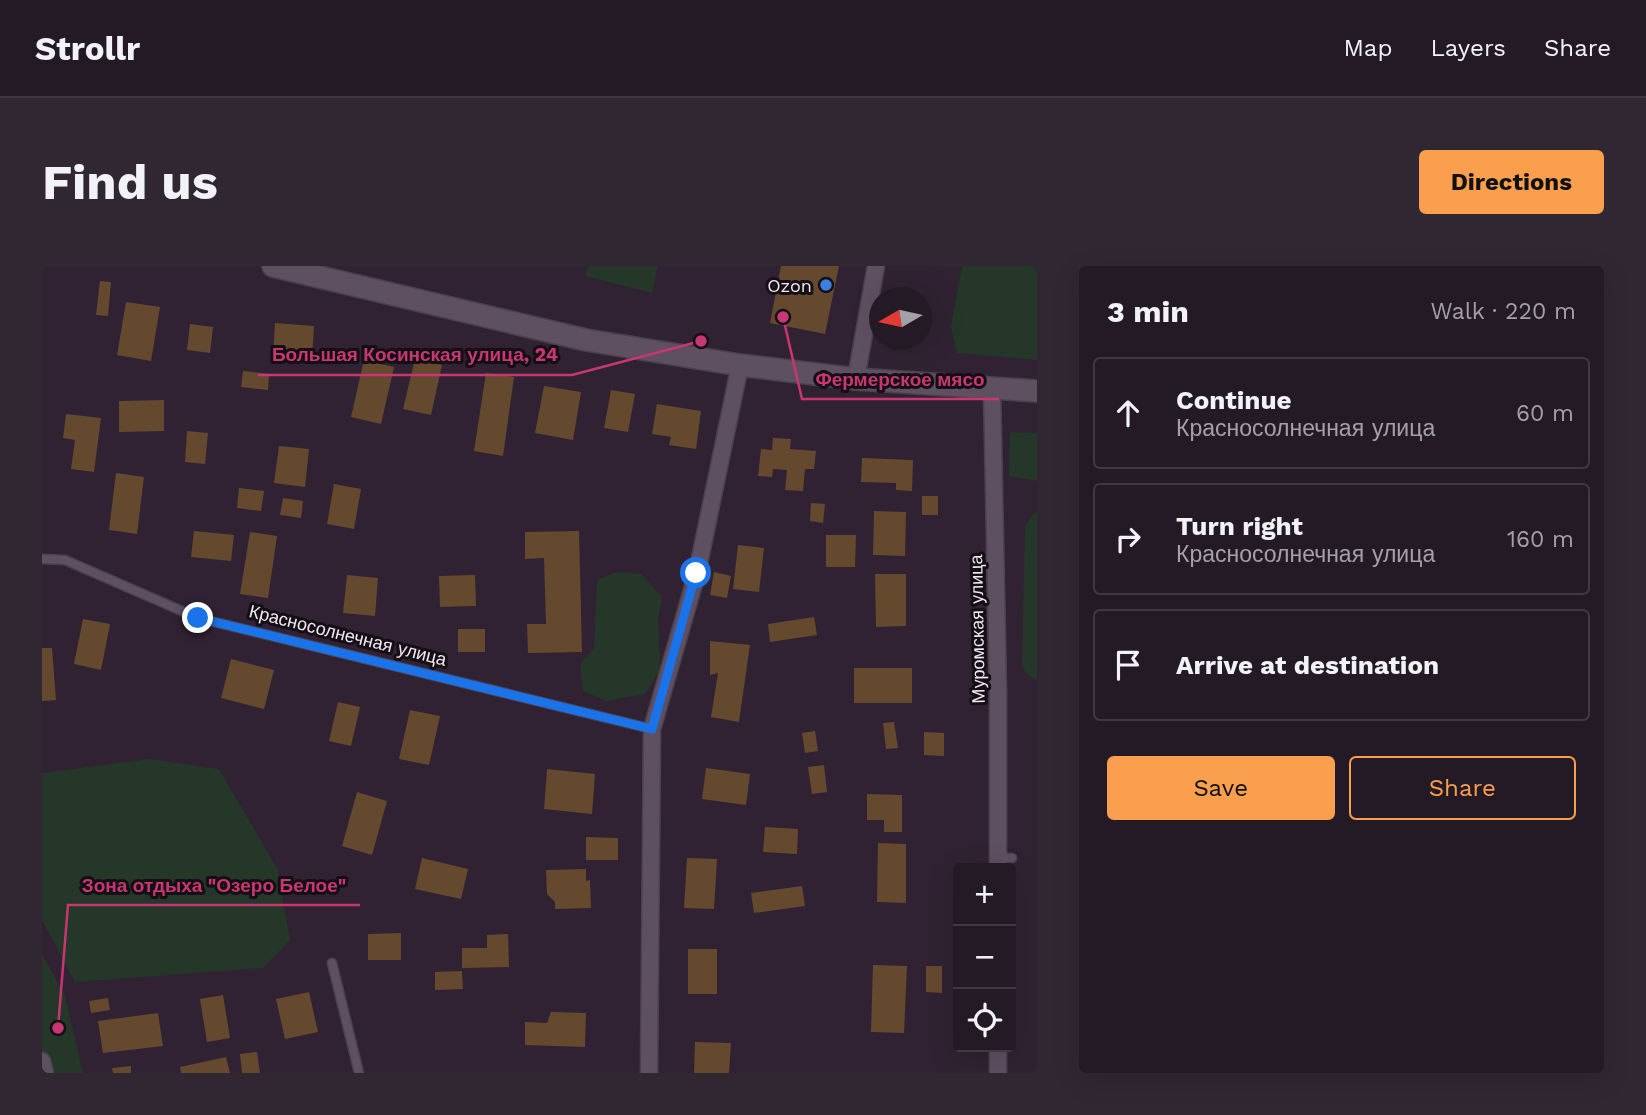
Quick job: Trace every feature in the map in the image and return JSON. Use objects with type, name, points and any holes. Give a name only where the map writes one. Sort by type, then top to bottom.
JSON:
[{"type":"street","points":[[278,266],[586,340],[740,365],[856,379],[1037,391]]},
{"type":"street","points":[[856,379],[876,266]]},
{"type":"street","points":[[649,1073],[652,729],[696,573],[740,365]]},
{"type":"street","name":"Муромская улица","points":[[992,389],[1003,862]]},
{"type":"street","points":[[998,1052],[998,1073]]},
{"type":"street","points":[[42,1060],[45,1073]]},
{"type":"lane","name":"Красносолнечная улица","points":[[42,559],[65,560],[198,618],[652,729]]},
{"type":"lane","points":[[332,963],[359,1073]]},
{"type":"green space","points":[[588,266],[658,266],[652,293],[585,276]]},
{"type":"green space","points":[[962,266],[1037,266],[1037,360],[957,353],[951,326]]},
{"type":"green space","points":[[1010,432],[1037,433],[1037,481],[1009,476]]},
{"type":"green space","points":[[1037,512],[1037,681],[1025,672],[1022,664],[1025,527]]},
{"type":"green space","points":[[617,572],[641,574],[662,597],[658,620],[660,669],[645,694],[606,701],[583,691],[580,663],[594,649],[597,580]]},
{"type":"green space","points":[[150,759],[219,769],[278,870],[290,940],[263,968],[75,982],[42,920],[42,773]]},
{"type":"green space","points":[[42,954],[65,996],[83,1073],[42,1073]]},
{"type":"building","points":[[781,266],[839,266],[825,334],[770,323]]},
{"type":"building","points":[[100,281],[111,282],[108,316],[96,315]]},
{"type":"building","points":[[126,302],[160,307],[151,361],[117,355]]},
{"type":"building","points":[[275,323],[314,326],[312,360],[273,357]]},
{"type":"building","points":[[190,324],[213,327],[210,353],[187,350]]},
{"type":"building","points":[[415,359],[442,365],[431,415],[403,409]]},
{"type":"building","points":[[364,360],[394,367],[381,424],[351,417]]},
{"type":"building","points":[[243,371],[269,374],[268,390],[241,387]]},
{"type":"building","points":[[486,373],[514,377],[503,456],[474,451]]},
{"type":"building","points":[[544,386],[581,392],[573,440],[535,433]]},
{"type":"building","points":[[611,390],[635,394],[628,432],[604,428]]},
{"type":"building","points":[[164,400],[164,431],[119,432],[119,401]]},
{"type":"building","points":[[657,404],[701,411],[696,449],[669,445],[671,437],[652,434]]},
{"type":"building","points":[[66,414],[101,418],[94,472],[71,469],[75,440],[63,438]]},
{"type":"building","points":[[187,431],[208,433],[205,464],[185,462]]},
{"type":"building","points":[[773,438],[791,439],[790,449],[816,451],[814,469],[805,469],[803,491],[785,490],[787,470],[773,469],[772,477],[758,476],[761,449],[772,450]]},
{"type":"building","points":[[279,446],[309,449],[305,487],[274,483]]},
{"type":"building","points":[[862,458],[913,460],[912,491],[896,490],[896,483],[861,482]]},
{"type":"building","points":[[116,473],[144,477],[137,534],[109,530]]},
{"type":"building","points":[[334,484],[361,489],[354,529],[327,524]]},
{"type":"building","points":[[239,488],[264,491],[261,511],[237,508]]},
{"type":"building","points":[[922,496],[938,496],[938,515],[922,515]]},
{"type":"building","points":[[283,498],[303,501],[301,518],[280,515]]},
{"type":"building","points":[[811,503],[825,504],[823,523],[810,521]]},
{"type":"building","points":[[874,511],[906,512],[905,556],[873,555]]},
{"type":"building","points":[[194,531],[234,535],[231,561],[191,557]]},
{"type":"building","points":[[579,531],[582,652],[528,653],[527,624],[546,624],[544,558],[525,559],[525,532]]},
{"type":"building","points":[[250,532],[277,536],[268,598],[240,594]]},
{"type":"building","points":[[826,535],[856,535],[855,567],[826,567]]},
{"type":"building","points":[[738,545],[764,548],[759,592],[733,589]]},
{"type":"building","points":[[714,572],[731,576],[727,598],[710,595]]},
{"type":"building","points":[[875,574],[906,574],[906,626],[876,627]]},
{"type":"building","points":[[347,575],[378,578],[375,616],[343,613]]},
{"type":"building","points":[[475,575],[476,606],[440,607],[439,576]]},
{"type":"building","points":[[814,617],[817,635],[770,642],[768,624]]},
{"type":"building","points":[[83,619],[110,624],[101,670],[74,664]]},
{"type":"building","points":[[458,629],[485,629],[485,652],[458,652]]},
{"type":"building","points":[[710,641],[750,645],[739,722],[711,717],[718,673],[710,675]]},
{"type":"building","points":[[42,648],[52,648],[56,700],[42,701]]},
{"type":"building","points":[[231,659],[274,670],[264,709],[221,698]]},
{"type":"building","points":[[854,668],[912,668],[912,703],[854,703]]},
{"type":"building","points":[[338,702],[360,707],[351,746],[329,741]]},
{"type":"building","points":[[410,710],[440,716],[429,765],[399,759]]},
{"type":"building","points":[[894,722],[898,748],[886,749],[883,723]]},
{"type":"building","points":[[815,731],[818,751],[805,753],[802,733]]},
{"type":"building","points":[[924,732],[944,733],[944,756],[924,755]]},
{"type":"building","points":[[824,765],[827,792],[812,794],[808,767]]},
{"type":"building","points":[[706,768],[750,774],[746,805],[702,799]]},
{"type":"building","points":[[547,769],[595,774],[592,814],[544,809]]},
{"type":"building","points":[[357,792],[387,801],[372,855],[342,846]]},
{"type":"building","points":[[867,794],[902,795],[902,832],[884,832],[884,820],[867,820]]},
{"type":"building","points":[[765,827],[798,829],[797,854],[763,852]]},
{"type":"building","points":[[586,837],[618,838],[618,860],[586,860]]},
{"type":"building","points":[[878,843],[906,844],[906,903],[877,902]]},
{"type":"building","points":[[422,858],[468,869],[461,899],[415,889]]},
{"type":"building","points":[[687,858],[717,859],[714,909],[684,908]]},
{"type":"building","points":[[586,869],[586,881],[590,880],[591,908],[555,909],[555,902],[547,894],[546,870]]},
{"type":"building","points":[[802,886],[805,906],[754,913],[751,893]]},
{"type":"building","points":[[401,933],[401,960],[368,960],[368,934]]},
{"type":"building","points":[[508,934],[509,967],[462,968],[462,948],[487,948],[487,935]]},
{"type":"building","points":[[688,949],[717,949],[717,994],[688,994]]},
{"type":"building","points":[[873,965],[907,966],[904,1033],[871,1032]]},
{"type":"building","points":[[926,966],[942,966],[942,993],[926,992]]},
{"type":"building","points":[[462,971],[463,989],[435,990],[435,972]]},
{"type":"building","points":[[309,992],[318,1032],[285,1039],[276,999]]},
{"type":"building","points":[[223,995],[230,1038],[207,1042],[200,999]]},
{"type":"building","points":[[108,998],[110,1010],[91,1013],[89,1001]]},
{"type":"building","points":[[551,1012],[586,1013],[585,1047],[525,1045],[525,1022],[547,1023]]},
{"type":"building","points":[[158,1013],[163,1046],[103,1053],[98,1021]]},
{"type":"building","points":[[695,1042],[731,1043],[729,1073],[694,1073]]},
{"type":"building","points":[[257,1052],[260,1073],[242,1073],[240,1054]]},
{"type":"building","points":[[226,1057],[230,1073],[181,1073],[180,1067]]},
{"type":"building","points":[[131,1066],[131,1073],[113,1073],[112,1068]]},
{"type":"place","name":"Ozon","points":[[826,285]]},
{"type":"place","name":"Фермерское мясо","points":[[783,317]]},
{"type":"place","name":"Большая Косинская улица, 24","points":[[701,341]]},
{"type":"place","name":"Зона отдыха \"Озеро Белое\"","points":[[58,1028]]},
{"type":"route","points":[[198,618],[652,729],[696,573]]}]
